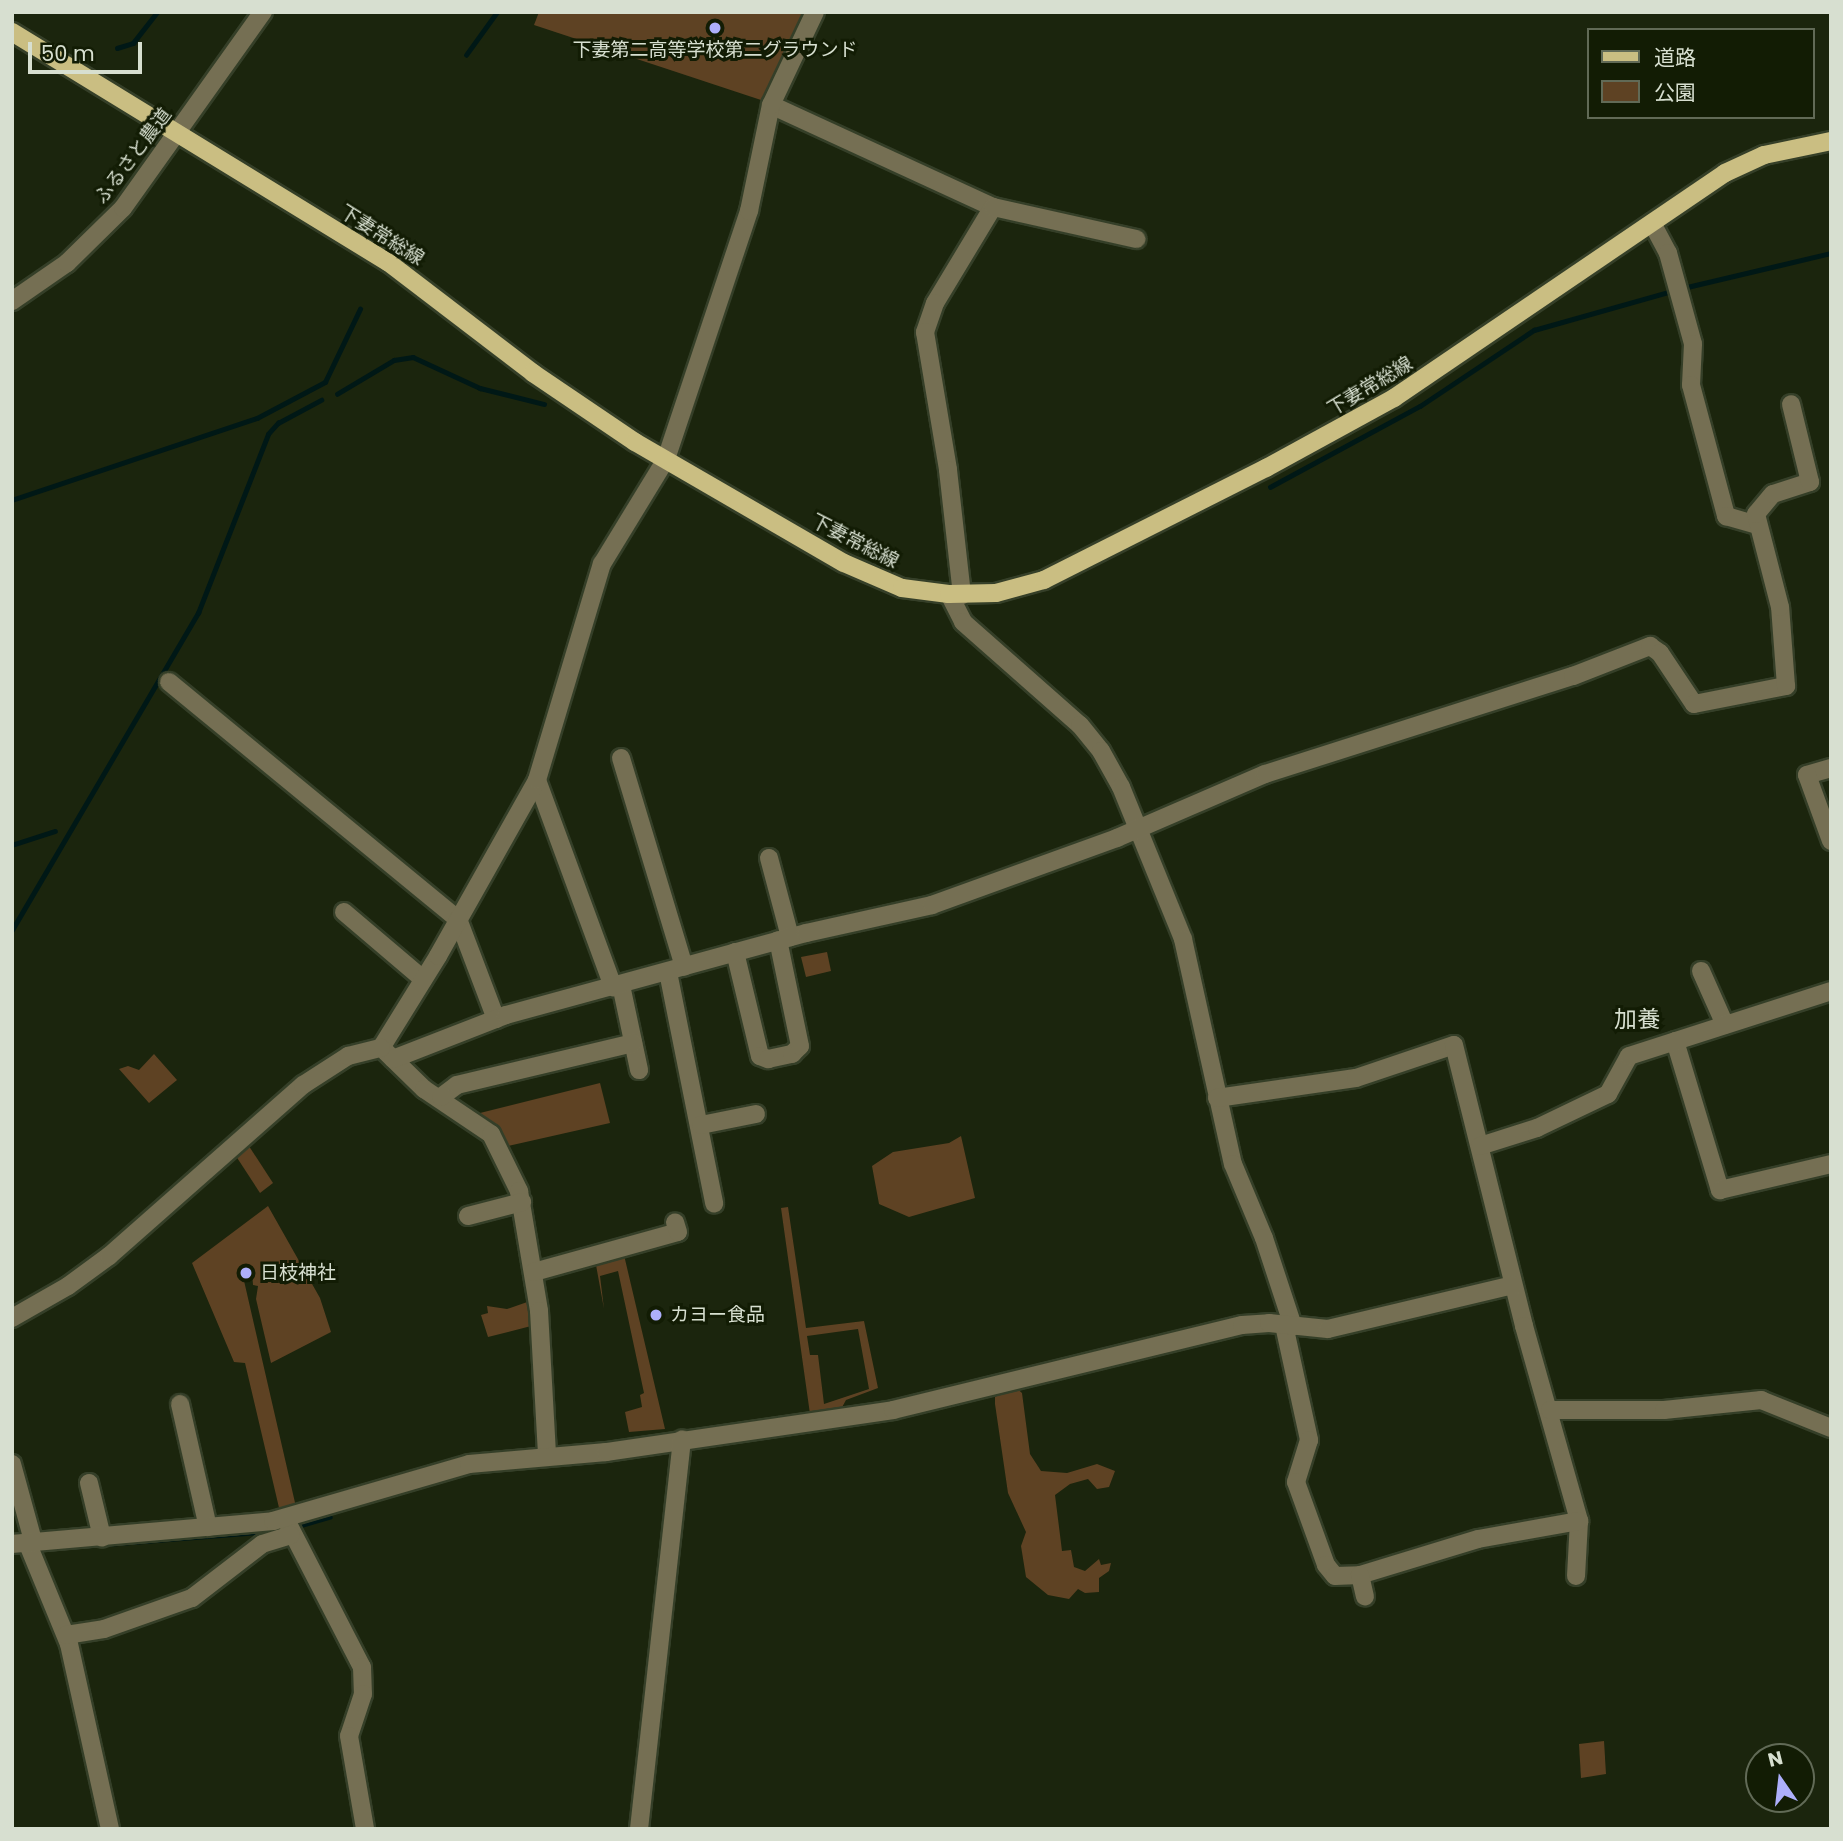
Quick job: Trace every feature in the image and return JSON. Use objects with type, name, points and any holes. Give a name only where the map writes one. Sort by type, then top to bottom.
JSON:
[{"type":"main road","name":"下妻常総線","points":[[12,32],[417,281],[533,373],[666,459],[867,574],[905,588],[955,594],[1006,591],[1058,574],[1329,435],[1486,339],[1652,223],[1746,163],[1788,148],[1831,141]]},
{"type":"street","name":"ふるさと農道","points":[[12,301],[58,270],[107,225],[178,134],[263,12]]},
{"type":"street","points":[[387,1053],[423,979],[537,780],[602,564],[666,459],[749,211],[771,105],[815,12]]},
{"type":"street","points":[[771,105],[993,207],[1136,239]]},
{"type":"street","points":[[993,207],[934,303],[925,332],[952,500],[955,594],[963,622],[1080,725],[1101,751],[1139,828],[1183,939],[1233,1164],[1264,1238],[1288,1325],[1309,1440],[1296,1482],[1330,1572],[1341,1577],[1360,1575],[1478,1539],[1579,1521]]},
{"type":"street","points":[[1652,223],[1668,253],[1693,344],[1691,385],[1726,516],[1758,525]]},
{"type":"street","points":[[12,1318],[68,1286],[109,1256],[303,1085],[348,1056],[387,1053],[496,1019],[784,939],[932,905],[1139,828],[1265,774],[1573,676],[1650,646],[1660,653],[1694,704],[1786,685],[1780,607],[1756,514],[1766,499],[1810,482],[1791,404]]},
{"type":"street","points":[[169,682],[458,919],[496,1019]]},
{"type":"street","points":[[621,758],[676,969],[686,1076],[701,1125],[715,1203]]},
{"type":"street","points":[[1831,768],[1807,775],[1831,841]]},
{"type":"street","points":[[537,780],[617,986],[639,1070]]},
{"type":"street","points":[[735,953],[760,1056],[768,1059],[792,1055],[800,1046],[769,858]]},
{"type":"street","points":[[344,912],[423,979]]},
{"type":"street","points":[[1702,971],[1725,1025]]},
{"type":"street","points":[[1480,1146],[1537,1128],[1608,1094],[1629,1056],[1831,991]]},
{"type":"street","points":[[1675,1041],[1720,1189],[1831,1164]]},
{"type":"street","points":[[441,1097],[457,1085],[634,1043]]},
{"type":"street","points":[[1217,1098],[1356,1078],[1454,1045],[1513,1285],[1579,1521],[1576,1576]]},
{"type":"street","points":[[387,1053],[424,1089],[441,1097],[491,1134],[522,1202],[534,1272],[547,1456]]},
{"type":"street","points":[[701,1125],[756,1114]]},
{"type":"street","points":[[468,1216],[522,1202]]},
{"type":"street","points":[[534,1272],[678,1232],[675,1222]]},
{"type":"street","points":[[66,1635],[104,1629],[192,1598],[288,1527],[448,1469],[920,1405],[1242,1325],[1288,1325],[1328,1329],[1513,1285]]},
{"type":"street","points":[[1550,1410],[1664,1410],[1762,1400],[1831,1428]]},
{"type":"street","points":[[180,1404],[208,1527]]},
{"type":"street","points":[[639,1829],[682,1439]]},
{"type":"street","points":[[12,1464],[24,1542],[66,1635],[110,1829]]},
{"type":"street","points":[[89,1483],[102,1537]]},
{"type":"street","points":[[24,1542],[208,1527],[288,1527]]},
{"type":"street","points":[[288,1527],[362,1667],[363,1694],[349,1736],[365,1829]]},
{"type":"street","points":[[1360,1575],[1365,1596]]},
{"type":"green space","points":[[539,12],[809,12],[764,101],[534,25]]},
{"type":"green space","points":[[827,952],[831,971],[806,977],[801,957]]},
{"type":"green space","points":[[154,1054],[177,1080],[149,1103],[119,1069],[128,1066],[139,1070]]},
{"type":"green space","points":[[600,1083],[610,1123],[504,1147],[472,1115]]},
{"type":"green space","points":[[961,1136],[975,1198],[909,1217],[879,1204],[872,1166],[893,1152],[949,1143]]},
{"type":"green space","points":[[245,1140],[273,1183],[260,1193],[232,1150]]},
{"type":"green space","points":[[268,1206],[320,1298],[331,1332],[271,1363],[256,1299],[258,1286],[253,1285],[252,1272],[242,1272],[296,1507],[280,1512],[245,1363],[234,1362],[192,1263]]},
{"type":"green space","points":[[788,1207],[806,1328],[864,1321],[878,1388],[846,1400],[840,1411],[810,1414],[781,1208]],"holes":[[[858,1329],[869,1389],[824,1404],[818,1355],[810,1355],[807,1336]]]},
{"type":"green space","points":[[624,1255],[665,1429],[629,1432],[625,1412],[642,1407],[640,1395],[644,1393],[618,1271],[600,1276],[604,1309],[596,1265]]},
{"type":"green space","points":[[533,1300],[535,1325],[488,1337],[481,1315],[488,1313],[487,1306],[507,1309]]},
{"type":"green space","points":[[1014,1386],[1022,1393],[1030,1454],[1041,1471],[1067,1473],[1097,1464],[1115,1471],[1109,1487],[1097,1489],[1088,1479],[1070,1484],[1055,1495],[1062,1551],[1071,1550],[1074,1567],[1085,1571],[1099,1559],[1101,1565],[1111,1563],[1109,1571],[1099,1578],[1099,1592],[1085,1593],[1078,1589],[1069,1599],[1048,1595],[1026,1577],[1021,1546],[1026,1532],[1008,1493],[995,1404],[995,1397]]},
{"type":"green space","points":[[1604,1741],[1606,1774],[1581,1778],[1579,1744]]},
{"type":"waterway","points":[[117,48],[133,43],[157,12]]},
{"type":"waterway","points":[[466,55],[497,12]]},
{"type":"waterway","points":[[1683,288],[1831,253]]},
{"type":"waterway","points":[[1270,487],[1420,406],[1534,330],[1675,290]]},
{"type":"waterway","points":[[12,500],[257,418],[325,382],[360,309]]},
{"type":"waterway","points":[[337,394],[394,360],[413,357],[480,388],[544,404]]},
{"type":"waterway","points":[[12,930],[198,613],[268,434],[278,423],[321,400]]},
{"type":"waterway","points":[[12,845],[55,831]]},
{"type":"waterway","points":[[294,1527],[330,1517]]},
{"type":"waterway","points":[[42,1549],[282,1530]]},
{"type":"place","name":"下妻第二高等学校第二グラウンド","points":[[715,28]]},
{"type":"place","name":"日枝神社","points":[[246,1273]]},
{"type":"place","name":"カヨー食品","points":[[656,1315]]},
{"type":"district","name":"加養","points":[[1637,1019]]}]
